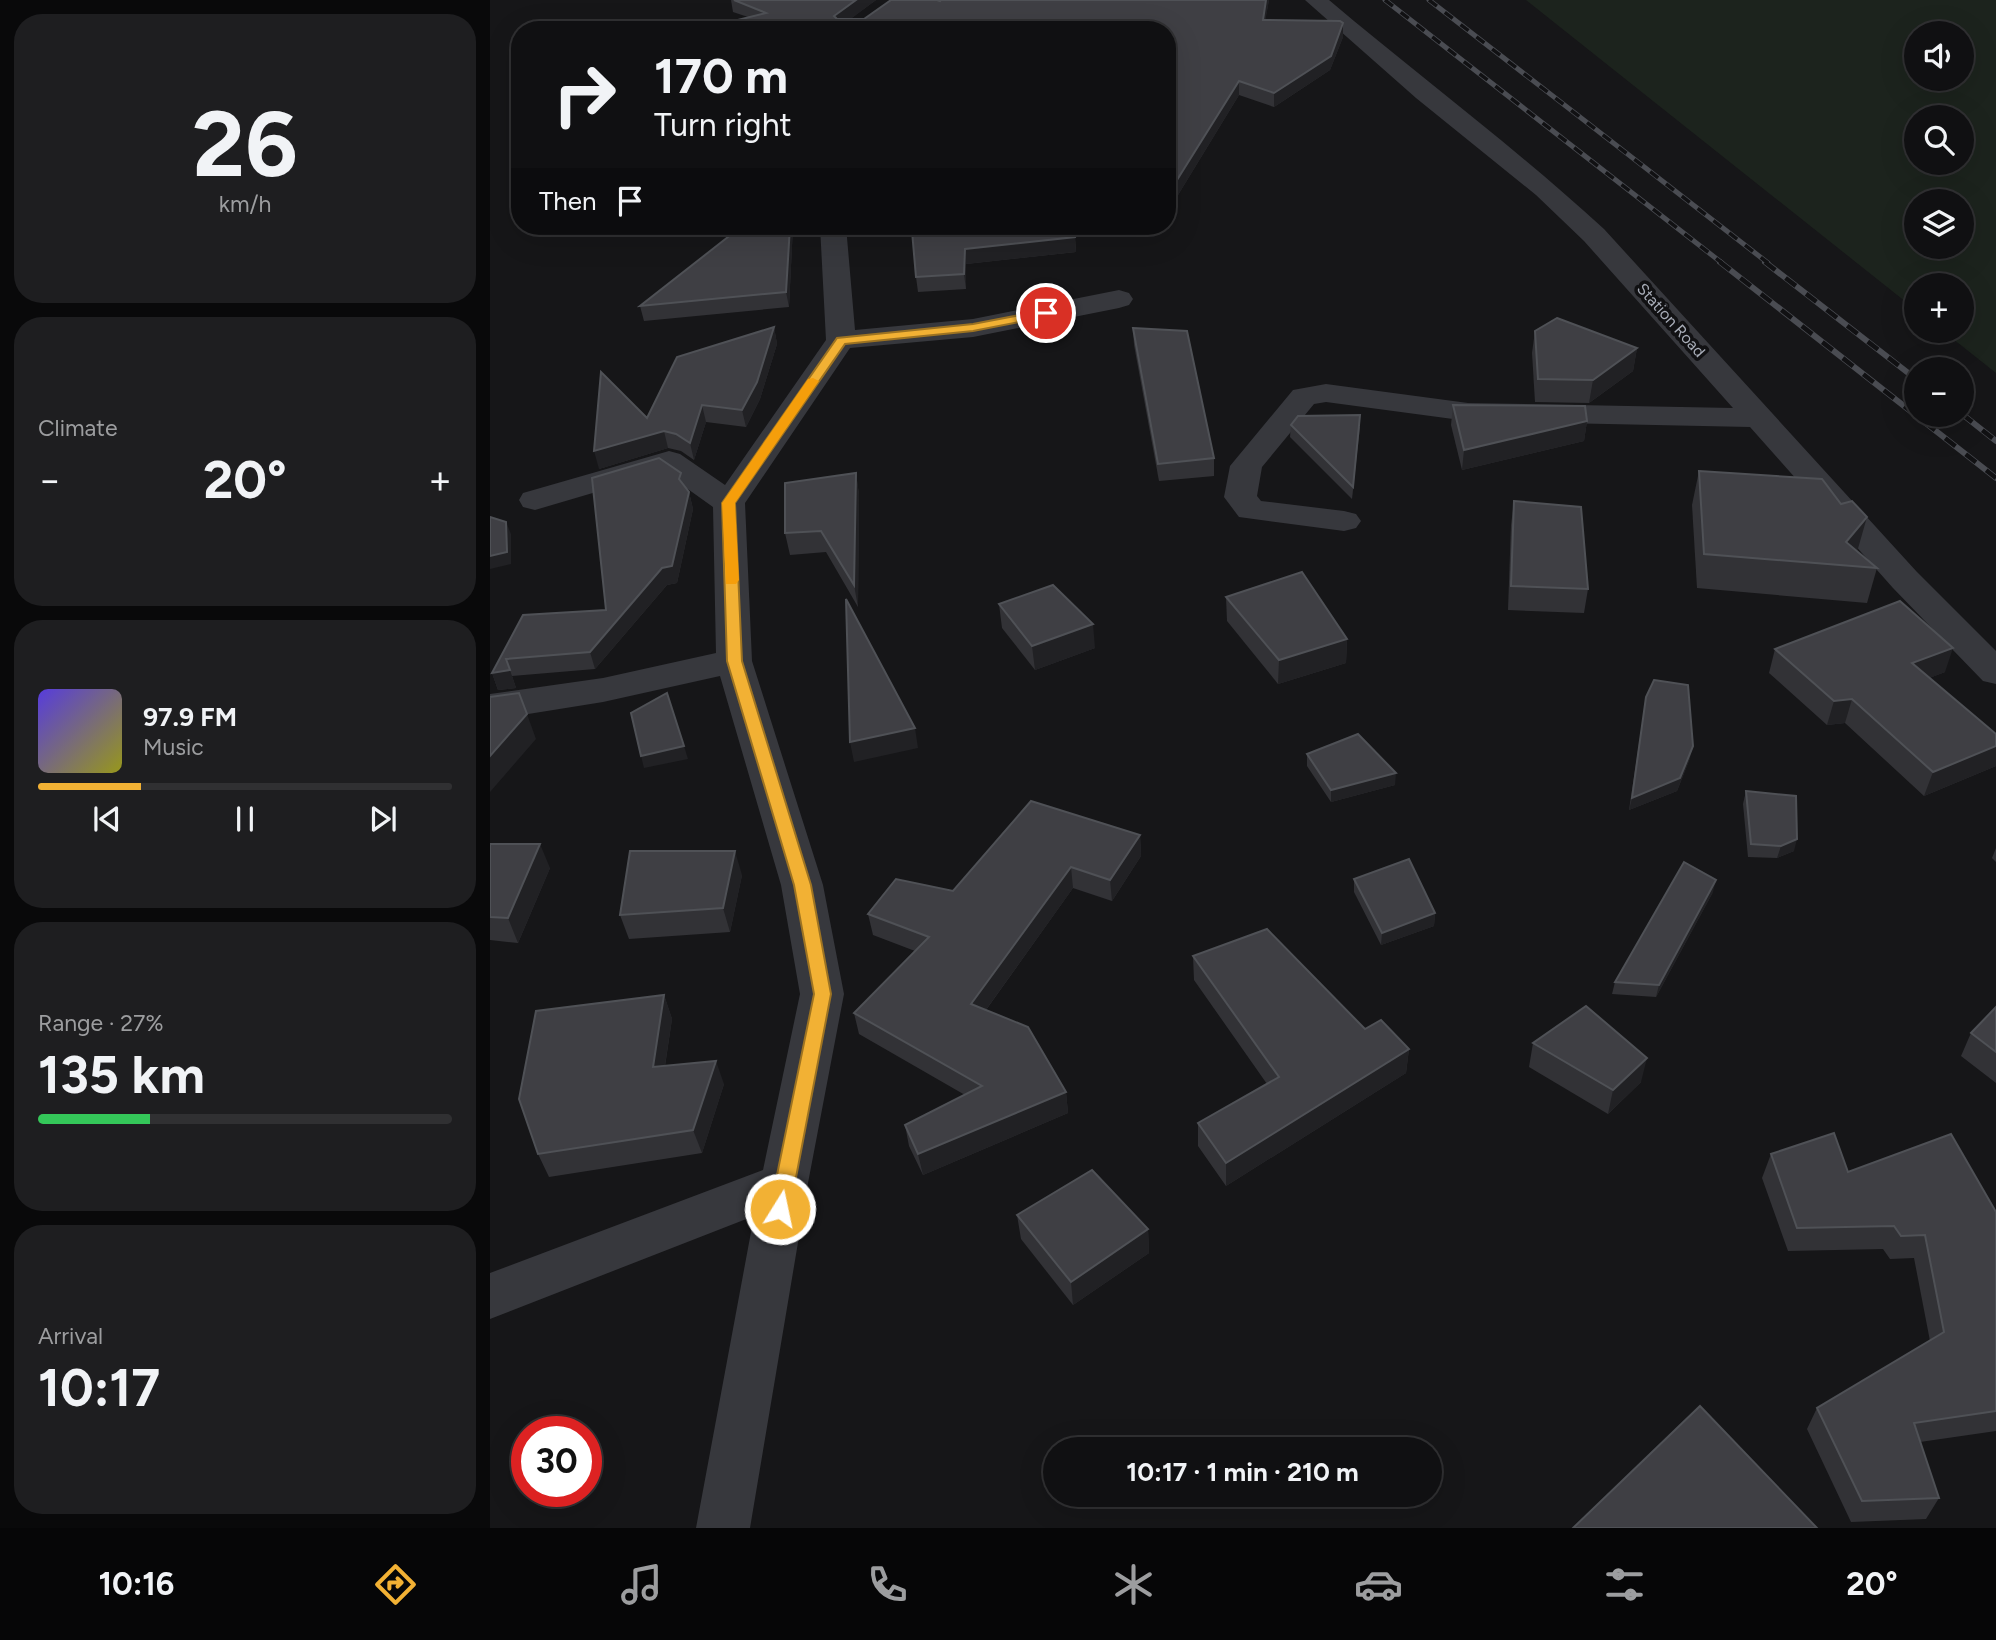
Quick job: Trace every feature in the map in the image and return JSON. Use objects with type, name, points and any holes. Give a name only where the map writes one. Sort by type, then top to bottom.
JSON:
[{"type":"street","name":"Station Road","points":[[1316,0],[1425,93],[1545,189],[1594,235],[1905,580],[1996,672]]},
{"type":"street","points":[[723,1528],[784,1183],[822,994],[802,885],[734,661],[729,503],[841,340],[833,235]]},
{"type":"street","points":[[841,340],[973,328],[1119,299]]},
{"type":"street","points":[[1344,521],[1251,510],[1240,497],[1246,466],[1304,396],[1325,393],[1468,412],[1760,418]]},
{"type":"street","points":[[535,499],[669,461],[729,503]]},
{"type":"street","points":[[490,707],[603,690],[734,661]]},
{"type":"street","points":[[490,1296],[784,1183]]},
{"type":"shaded area","points":[[1526,0],[1996,0],[1996,373],[1958,343],[1974,343],[1974,273],[1904,273],[1904,300]]},
{"type":"building","points":[[734,0],[856,0],[834,16],[837,19],[864,19],[891,0],[1266,0],[1263,20],[1343,23],[1331,56],[1274,93],[1239,81],[1176,180],[1176,21],[734,21],[766,13]]},
{"type":"building","points":[[731,235],[789,235],[786,292],[640,306]]},
{"type":"building","points":[[912,235],[1075,235],[965,249],[964,274],[916,277]]},
{"type":"building","points":[[1557,318],[1637,348],[1593,380],[1538,379],[1535,331]]},
{"type":"building","points":[[774,327],[757,382],[742,410],[702,405],[690,443],[676,434],[664,431],[594,451],[601,372],[647,418],[677,357]]},
{"type":"building","points":[[1133,328],[1187,331],[1214,458],[1158,464]]},
{"type":"building","points":[[1453,405],[1585,406],[1587,421],[1464,450]]},
{"type":"building","points":[[1360,415],[1353,487],[1291,425],[1298,416]]},
{"type":"building","points":[[659,458],[681,473],[679,479],[689,492],[672,566],[662,568],[590,652],[506,659],[510,670],[492,673],[523,615],[606,610],[592,478]]},
{"type":"building","points":[[1699,471],[1822,479],[1841,504],[1852,501],[1867,517],[1846,542],[1877,568],[1704,554]]},
{"type":"building","points":[[856,473],[854,585],[821,531],[785,533],[785,483]]},
{"type":"building","points":[[1514,501],[1581,507],[1588,589],[1511,586]]},
{"type":"building","points":[[490,517],[506,522],[507,552],[490,556]]},
{"type":"building","points":[[1302,572],[1347,639],[1279,660],[1226,597]]},
{"type":"building","points":[[1053,585],[1093,624],[1032,646],[999,604]]},
{"type":"building","points":[[846,599],[915,728],[850,742]]},
{"type":"building","points":[[1900,601],[1953,648],[1912,663],[1996,734],[1996,746],[1933,772],[1852,699],[1834,701],[1775,649]]},
{"type":"building","points":[[1654,680],[1688,685],[1693,746],[1680,778],[1632,798],[1646,697]]},
{"type":"building","points":[[519,693],[527,714],[490,756],[490,697]]},
{"type":"building","points":[[667,693],[684,746],[641,756],[631,713]]},
{"type":"building","points":[[1358,734],[1396,773],[1331,790],[1307,754]]},
{"type":"building","points":[[1746,791],[1796,796],[1797,839],[1781,846],[1751,844]]},
{"type":"building","points":[[1031,801],[1140,835],[1110,880],[1071,867],[971,1004],[1028,1027],[1066,1092],[918,1154],[905,1125],[982,1086],[854,1013],[929,937],[868,914],[896,879],[953,891]]},
{"type":"building","points":[[490,844],[540,844],[508,918],[490,917]]},
{"type":"building","points":[[630,851],[735,851],[723,908],[620,915]]},
{"type":"building","points":[[1409,859],[1435,913],[1382,933],[1354,879]]},
{"type":"building","points":[[1684,862],[1716,880],[1659,985],[1615,982]]},
{"type":"building","points":[[1267,929],[1365,1029],[1381,1020],[1409,1049],[1226,1163],[1198,1123],[1279,1077],[1193,956]]},
{"type":"building","points":[[664,995],[653,1067],[716,1061],[693,1130],[538,1154],[519,1099],[536,1011]]},
{"type":"building","points":[[1586,1006],[1647,1058],[1613,1090],[1533,1043]]},
{"type":"building","points":[[1996,1007],[1996,1052],[1971,1033]]},
{"type":"building","points":[[1834,1133],[1848,1172],[1951,1134],[1996,1212],[1996,1411],[1914,1423],[1939,1498],[1862,1501],[1817,1408],[1944,1332],[1925,1235],[1901,1236],[1894,1226],[1797,1228],[1771,1154]]},
{"type":"building","points":[[1092,1170],[1148,1229],[1071,1282],[1017,1215]]},
{"type":"building","points":[[1700,1406],[1817,1528],[1573,1528]]},
{"type":"railway","points":[[1385,0],[1722,263]]},
{"type":"railway","points":[[1429,0],[1768,263]]},
{"type":"railway","points":[[1720,262],[1996,478]]},
{"type":"railway","points":[[1765,262],[1904,370]]},
{"type":"railway","points":[[1974,424],[1996,441]]},
{"type":"slow traffic","points":[[731,580],[729,503],[813,381]]},
{"type":"route","points":[[780,1209],[822,994],[802,885],[734,661],[729,503],[841,340],[973,328],[1046,313]]}]
